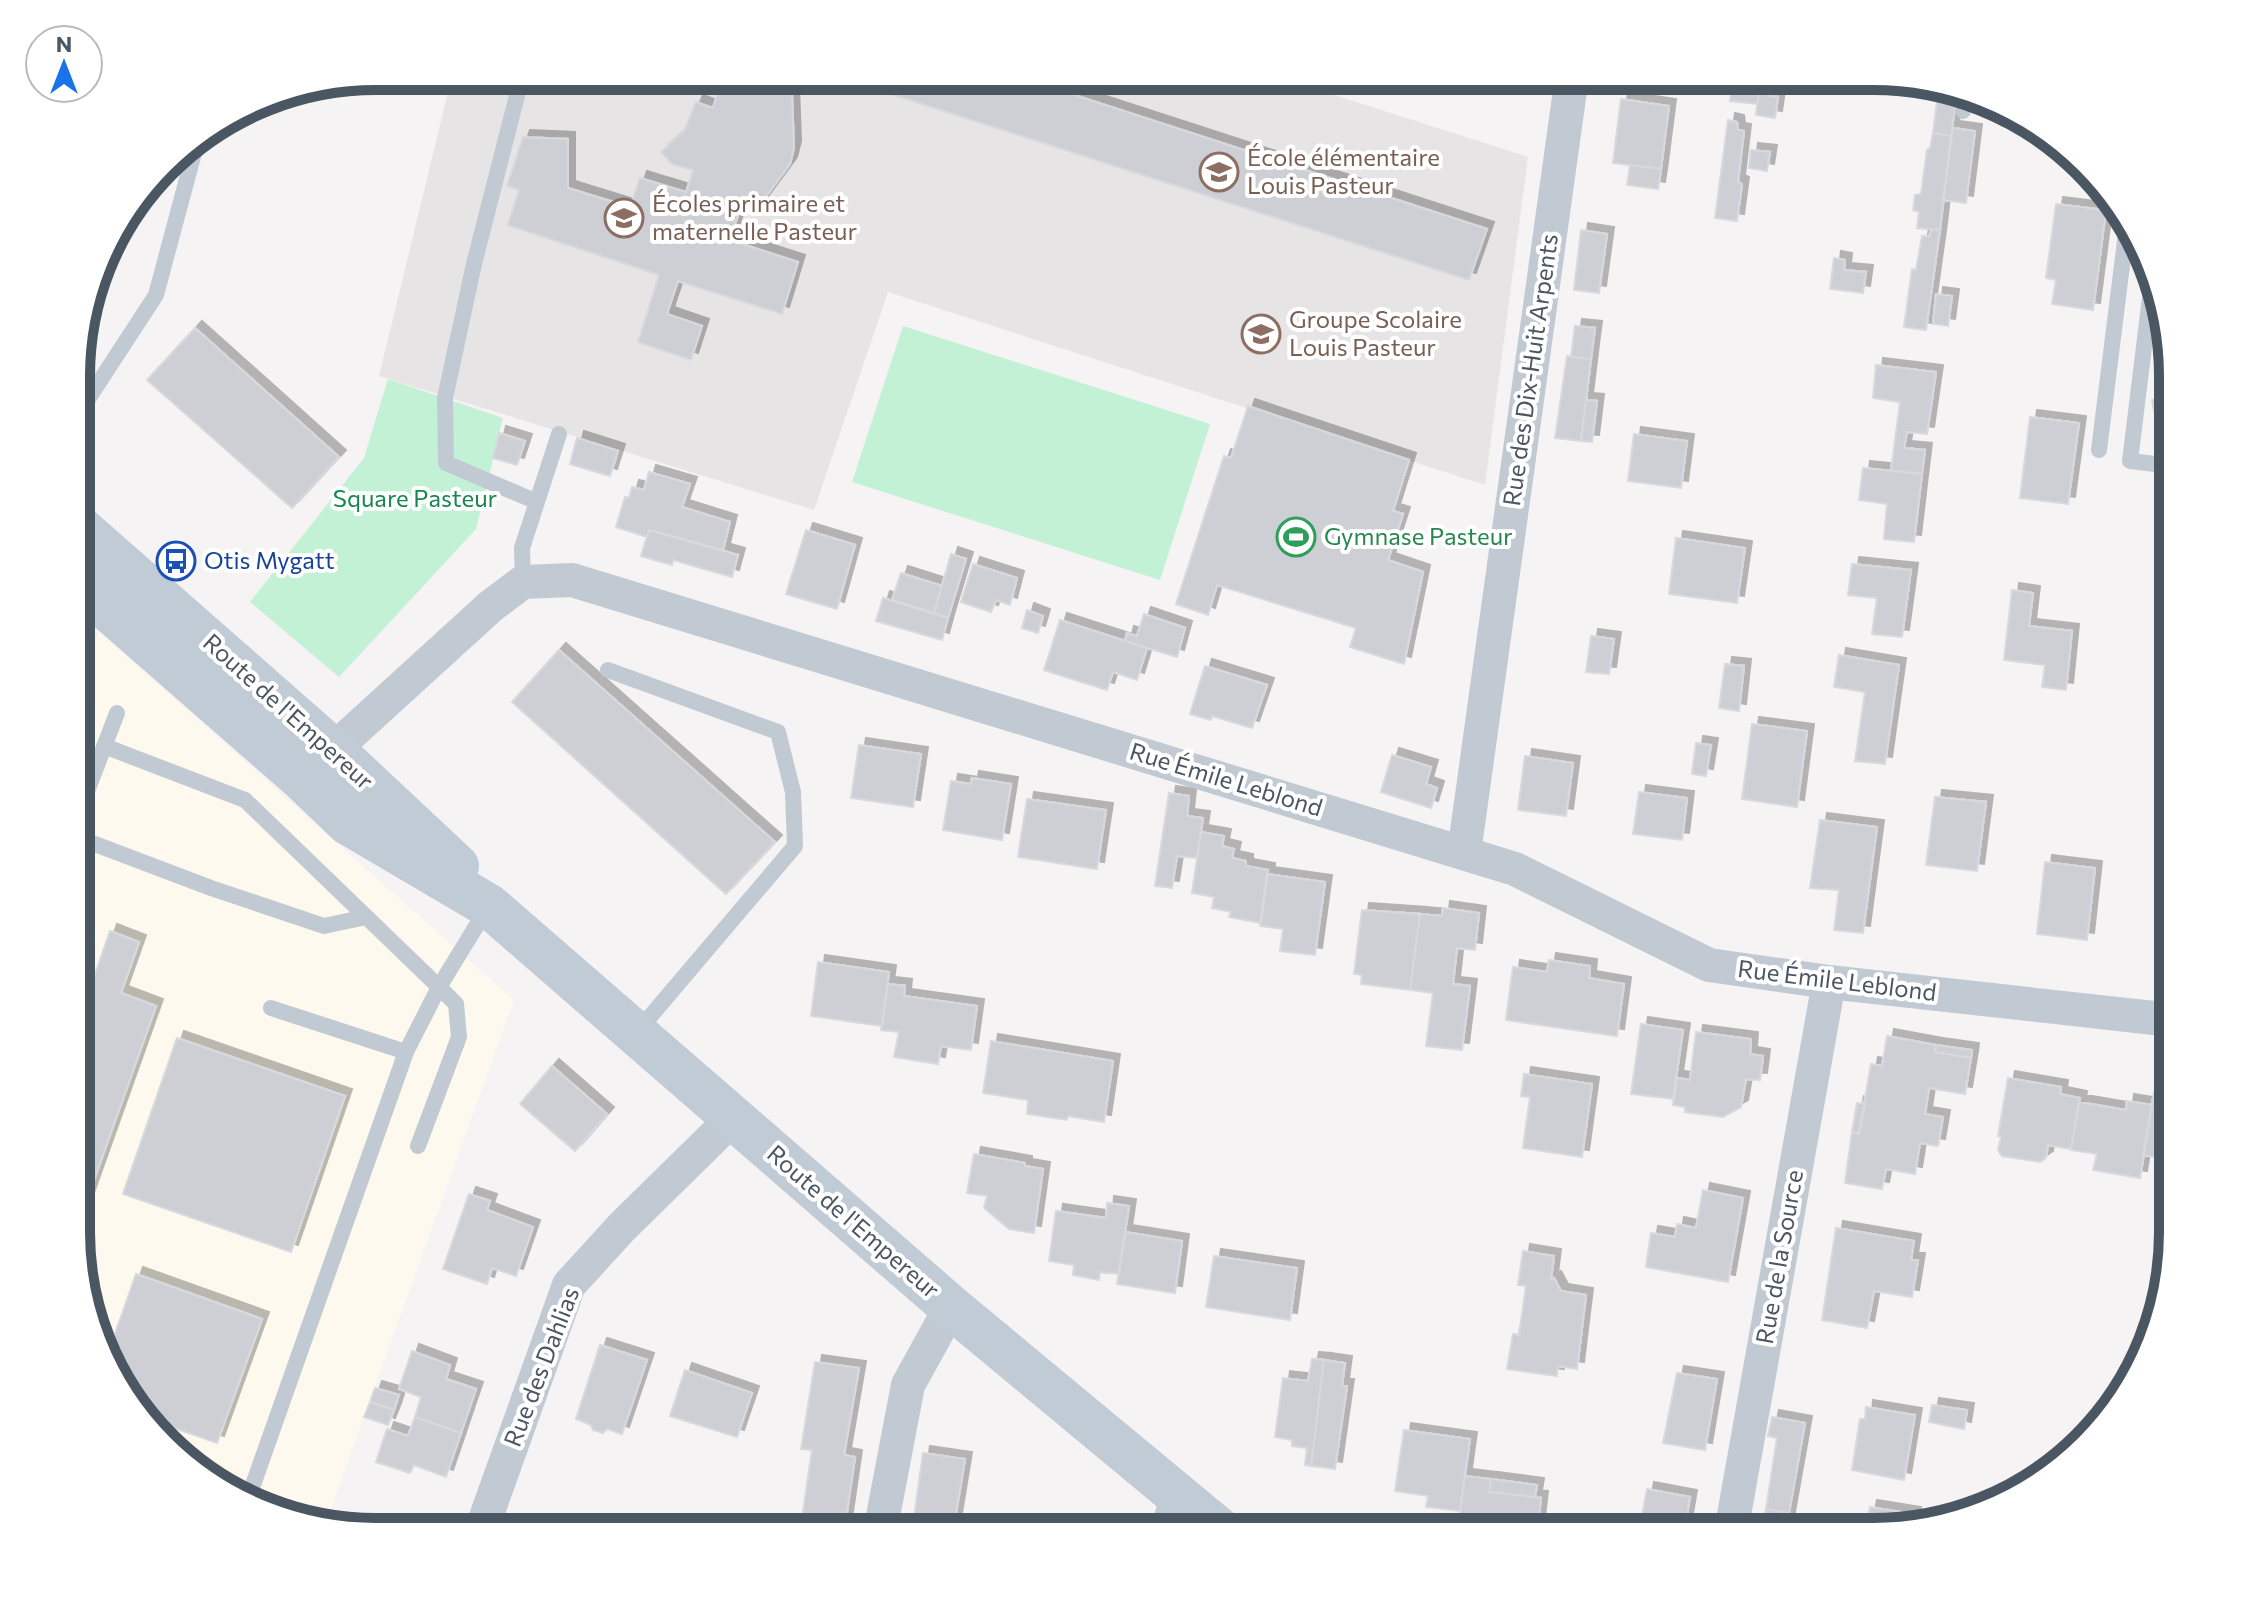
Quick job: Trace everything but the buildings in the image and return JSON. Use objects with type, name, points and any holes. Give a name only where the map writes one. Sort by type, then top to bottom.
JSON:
[{"type":"main road","name":"Route de l'Empereur","points":[[90,537],[333,750],[465,874],[489,906]]},
{"type":"main road","name":"Route de l'Empereur","points":[[90,594],[348,823],[489,906],[951,1307],[1172,1513]]},
{"type":"main road","points":[[147,644],[176,611]]},
{"type":"main road","points":[[303,780],[333,750]]},
{"type":"street","name":"Rue des Dix-Huit Arpents","points":[[1464,853],[1570,90]]},
{"type":"street","name":"Rue Émile Leblond","points":[[523,582],[572,580],[1515,869],[1709,965],[1829,982],[2159,1019]]},
{"type":"street","points":[[333,750],[491,606],[523,582]]},
{"type":"street","name":"Rue de la Source","points":[[1733,1518],[1829,982]]},
{"type":"street","name":"Rue des Dahlias","points":[[486,1518],[569,1285],[622,1227],[733,1118]]},
{"type":"street","points":[[883,1518],[908,1385],[951,1307]]},
{"type":"lane","points":[[518,90],[474,264],[445,398],[446,463],[537,502]]},
{"type":"lane","points":[[1963,111],[1964,105]]},
{"type":"lane","points":[[90,396],[156,295],[193,156]]},
{"type":"lane","points":[[2099,450],[2125,240]]},
{"type":"lane","points":[[2149,303],[2130,461],[2158,464]]},
{"type":"lane","points":[[523,582],[522,548],[559,434]]},
{"type":"lane","points":[[608,670],[778,732],[793,792],[795,846],[636,1033]]},
{"type":"lane","points":[[90,782],[117,713]]},
{"type":"lane","points":[[104,746],[245,800],[456,1004],[459,1037],[418,1146]]},
{"type":"lane","points":[[91,842],[324,926],[366,917]]},
{"type":"lane","points":[[251,1490],[406,1052],[439,987],[489,906]]},
{"type":"lane","points":[[271,1008],[406,1052]]},
{"type":"shaded area","name":"Groupe Scolaire Louis Pasteur","points":[[449,90],[1319,90],[1528,157],[1485,485],[888,292],[814,510],[379,376]]},
{"type":"shaded area","points":[[99,632],[514,1000],[329,1514],[284,1503],[249,1489],[187,1447],[161,1421],[128,1375],[105,1324],[95,1288],[91,1251],[90,653]]},
{"type":"green space","points":[[903,326],[1210,424],[1160,580],[852,482]]},
{"type":"green space","name":"Square Pasteur","points":[[388,379],[503,418],[476,529],[339,677],[250,602],[364,458]]},
{"type":"place","name":"École élémentaire Louis Pasteur","points":[[1219,172]]},
{"type":"place","name":"Écoles primaire et maternelle Pasteur","points":[[624,218]]},
{"type":"place","name":"Groupe Scolaire Louis Pasteur","points":[[1261,334]]},
{"type":"place","name":"Gymnase Pasteur","points":[[1296,537]]},
{"type":"place","name":"Otis Mygatt","points":[[176,561]]}]
